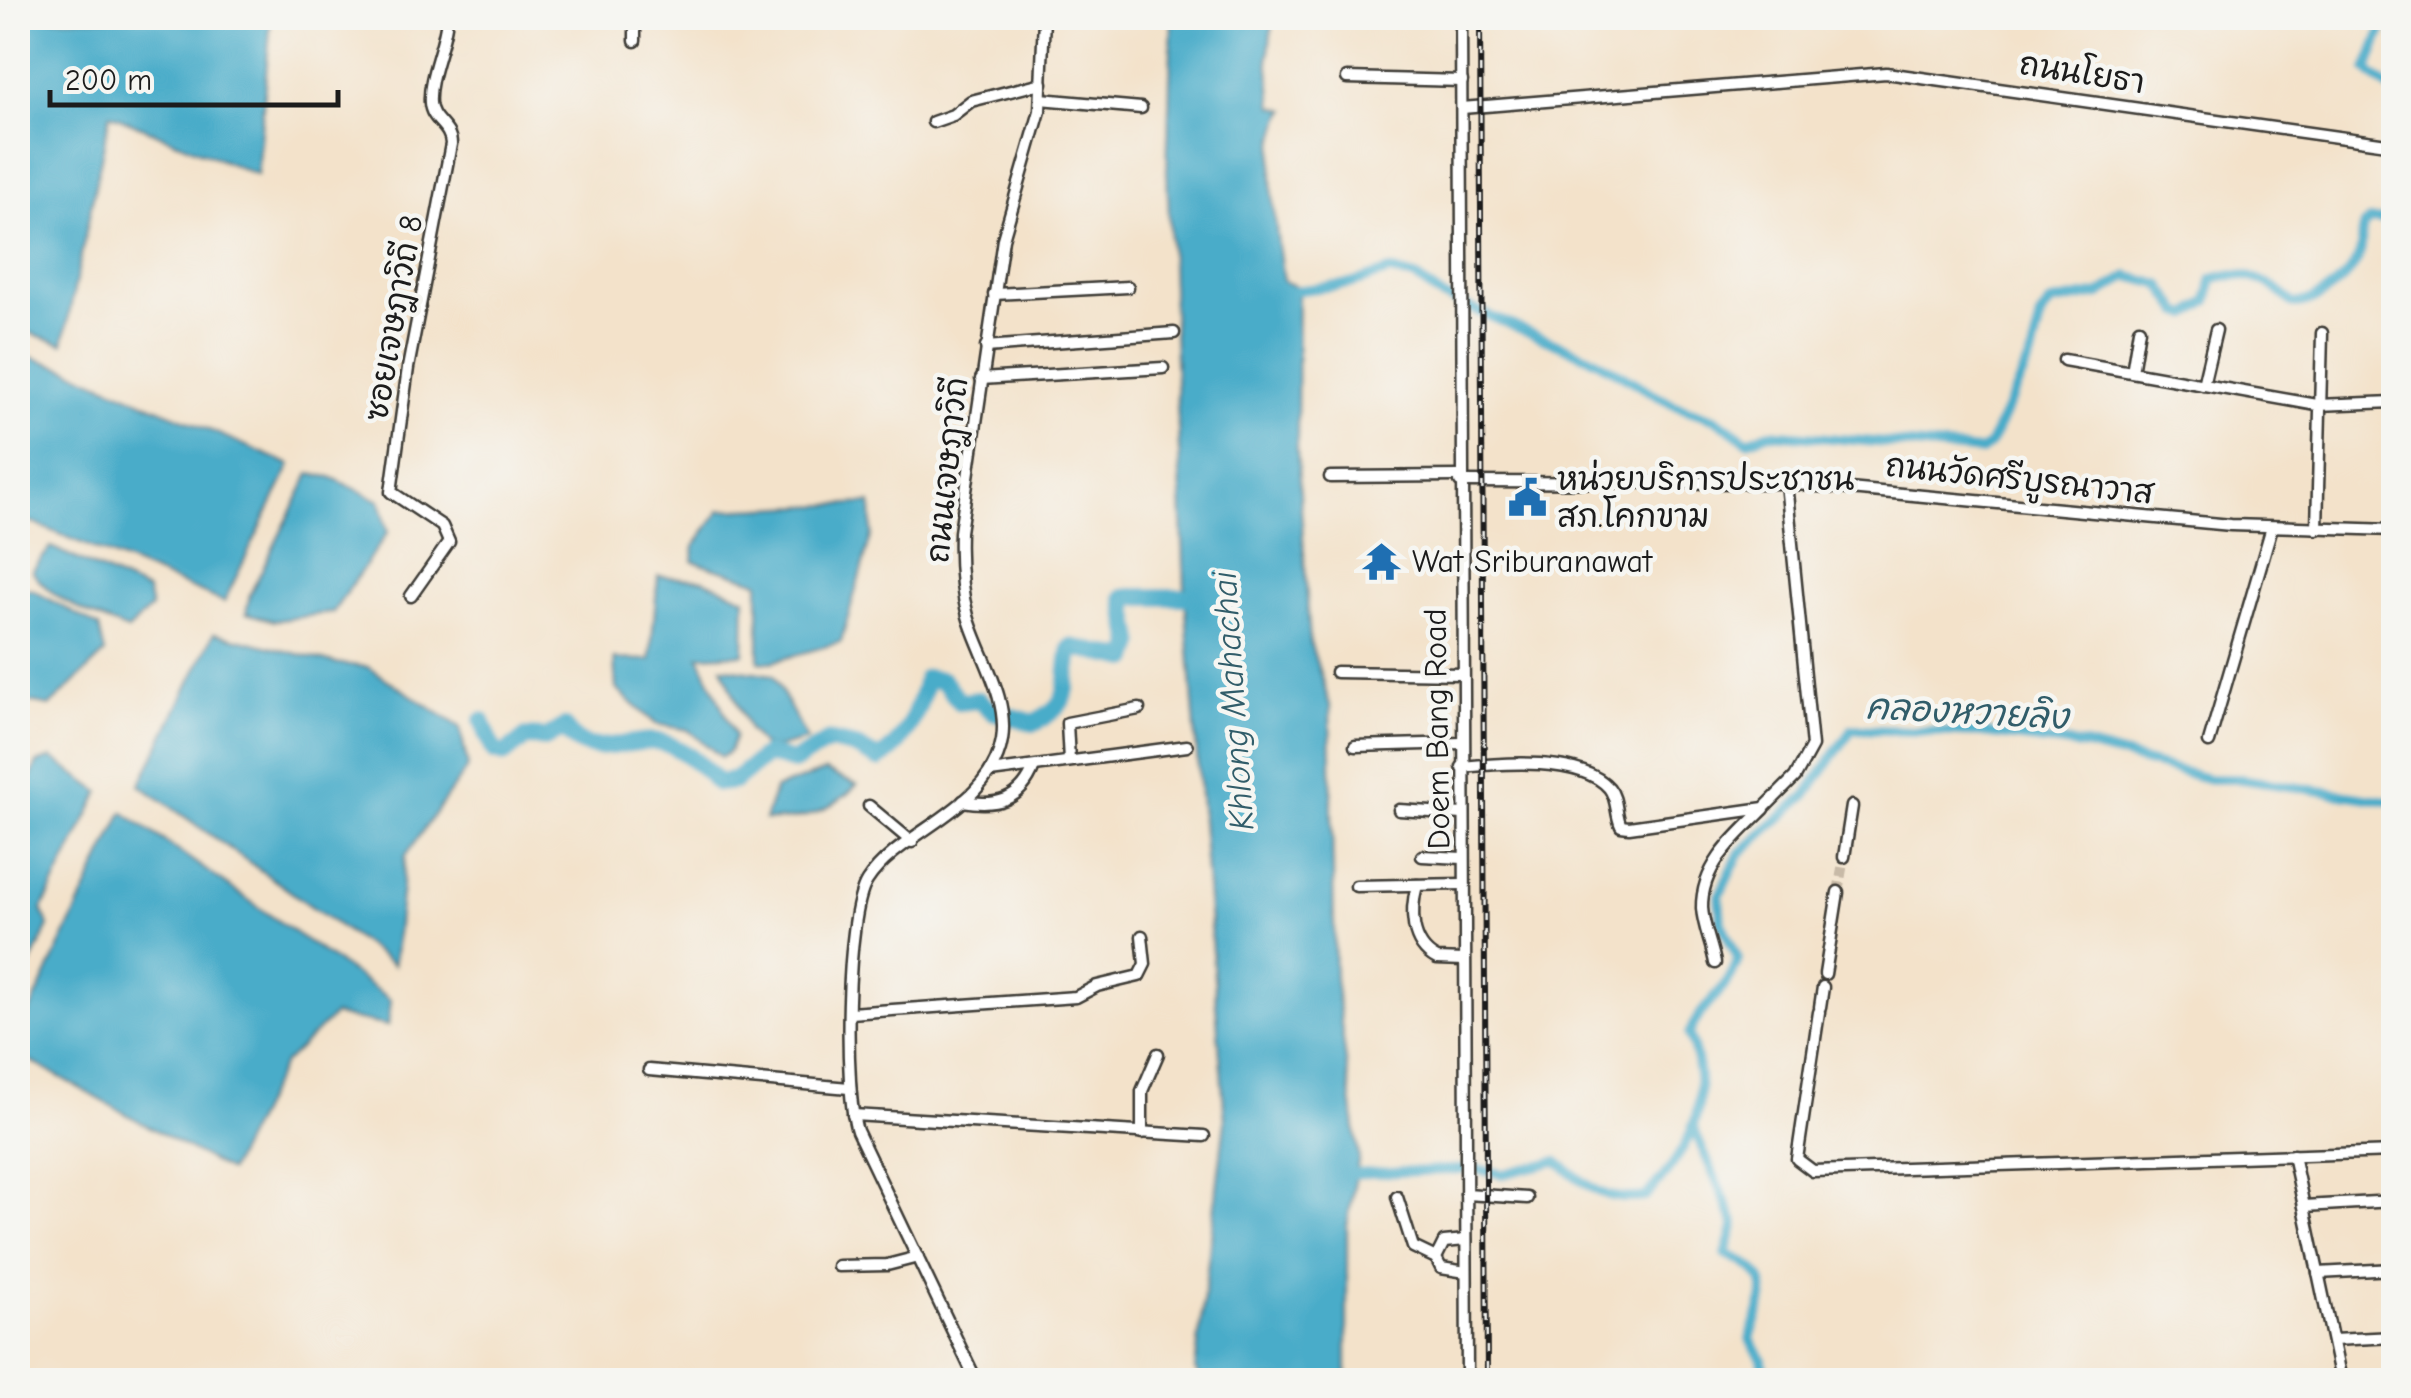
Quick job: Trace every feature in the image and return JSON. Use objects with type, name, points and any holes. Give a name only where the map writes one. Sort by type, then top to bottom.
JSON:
[{"type":"street","name":"ซอยเจษฎาวิถี 8","points":[[412,596],[449,542],[442,526],[392,492],[408,368],[451,144],[451,134],[431,110],[430,98],[445,44],[447,18]]},
{"type":"street","points":[[634,40],[635,18]]},
{"type":"street","name":"ถนนเจษฎาวิถี","points":[[976,1380],[853,1114],[849,1088],[850,1013],[861,894],[876,871],[963,801],[990,772],[1003,728],[1001,707],[968,618],[958,572],[994,294],[1009,214],[1041,98],[1044,18]]},
{"type":"street","name":"Doem Bang Road","points":[[1461,18],[1460,479],[1467,1380]]},
{"type":"street","name":"ถนนโยธา","points":[[1462,108],[1886,73],[2394,144]]},
{"type":"street","points":[[1346,78],[1462,81]]},
{"type":"street","points":[[933,122],[952,116],[971,101],[1042,82]]},
{"type":"street","points":[[1041,98],[1141,108]]},
{"type":"street","points":[[994,294],[1128,287]]},
{"type":"street","points":[[2132,372],[2139,329]]},
{"type":"street","points":[[2203,385],[2216,330]]},
{"type":"street","points":[[986,347],[1174,333]]},
{"type":"street","points":[[2318,529],[2317,405],[2322,334]]},
{"type":"street","points":[[2064,360],[2317,405],[2394,402]]},
{"type":"street","points":[[981,378],[1162,368]]},
{"type":"street","name":"ถนนวัดศรีบูรณาวาส","points":[[1330,477],[1786,483],[2272,527],[2394,530]]},
{"type":"street","points":[[1715,962],[1702,910],[1704,889],[1723,851],[1794,778],[1812,746],[1786,483]]},
{"type":"street","points":[[2210,742],[2272,527]]},
{"type":"street","points":[[1336,672],[1462,674]]},
{"type":"street","points":[[1069,761],[1066,723],[1139,709]]},
{"type":"street","points":[[1355,746],[1462,743]]},
{"type":"street","points":[[990,772],[1188,746]]},
{"type":"street","points":[[1462,766],[1531,763],[1571,771],[1605,784],[1612,792],[1621,826],[1764,808]]},
{"type":"street","points":[[963,801],[982,804],[1006,800],[1020,792],[1034,767]]},
{"type":"street","points":[[870,806],[912,842]]},
{"type":"street","points":[[1844,857],[1852,806]]},
{"type":"street","points":[[1399,810],[1463,814]]},
{"type":"street","points":[[1422,856],[1463,858]]},
{"type":"street","points":[[1356,886],[1463,884]]},
{"type":"street","points":[[1417,885],[1414,929],[1420,942],[1437,959],[1464,960]]},
{"type":"street","points":[[1826,974],[1838,892]]},
{"type":"street","points":[[850,1013],[1076,997],[1096,986],[1139,976],[1144,964],[1142,936]]},
{"type":"street","points":[[1823,986],[1797,1158],[1813,1171],[2394,1152]]},
{"type":"street","points":[[1142,1132],[1142,1091],[1158,1054]]},
{"type":"street","points":[[650,1070],[849,1088]]},
{"type":"street","points":[[853,1114],[1204,1136]]},
{"type":"street","points":[[2293,1155],[2341,1380]]},
{"type":"street","points":[[1466,1194],[1526,1198]]},
{"type":"street","points":[[1397,1196],[1413,1247],[1436,1258],[1441,1268],[1466,1272]]},
{"type":"street","points":[[2304,1206],[2394,1201]]},
{"type":"street","points":[[1436,1258],[1444,1242],[1466,1240]]},
{"type":"street","points":[[838,1266],[887,1265],[918,1257]]},
{"type":"street","points":[[2318,1273],[2394,1269]]},
{"type":"street","points":[[2333,1340],[2394,1337]]},
{"type":"water","points":[[18,18],[271,18],[257,175],[110,114],[63,344],[18,329]]},
{"type":"water","name":"Khlong Mahachai","points":[[1172,18],[1273,18],[1268,59],[1273,106],[1287,110],[1274,146],[1273,192],[1283,281],[1298,287],[1297,449],[1310,642],[1330,705],[1335,979],[1359,1157],[1347,1226],[1347,1380],[1202,1380],[1195,1370],[1225,1121],[1186,612],[1167,172]]},
{"type":"water","points":[[18,353],[67,369],[291,465],[224,602],[18,517]]},
{"type":"water","points":[[310,474],[331,477],[380,501],[388,532],[333,612],[274,621],[246,613],[250,594]]},
{"type":"water","points":[[871,503],[872,533],[841,642],[772,662],[759,661],[759,582],[693,561],[694,547],[720,510]]},
{"type":"water","points":[[51,547],[147,591],[151,608],[128,630],[63,600],[32,571]]},
{"type":"water","points":[[658,576],[704,580],[745,598],[744,654],[699,656],[735,736],[729,752],[721,757],[688,730],[656,724],[616,689],[614,659],[650,660]]},
{"type":"water","points":[[31,589],[99,627],[105,653],[50,706],[18,700],[18,590]]},
{"type":"water","points":[[214,633],[334,663],[368,667],[460,727],[468,767],[405,856],[394,965],[140,785]]},
{"type":"water","points":[[722,667],[773,675],[807,740],[777,748],[762,745],[749,730]]},
{"type":"water","points":[[52,758],[100,792],[42,910],[49,926],[18,991],[18,806],[37,763]]},
{"type":"water","points":[[825,771],[857,785],[815,813],[765,820],[775,789]]},
{"type":"water","points":[[123,812],[391,1000],[388,1026],[334,1015],[283,1064],[229,1171],[18,1054],[18,1036]]},
{"type":"waterway","points":[[2381,18],[2383,28],[2367,70],[2394,93]]},
{"type":"waterway","points":[[1285,292],[1350,284],[1390,271],[1416,278],[1441,296],[1596,360],[1673,405],[1718,420],[1747,441],[1770,433],[1981,451],[1990,444],[2031,357],[2041,316],[2051,303],[2100,294],[2128,276],[2161,285],[2180,312],[2189,315],[2208,301],[2212,279],[2236,275],[2257,279],[2294,304],[2304,303],[2335,286],[2352,269],[2361,249],[2364,225],[2371,220],[2394,220]]},
{"type":"waterway","name":"Khlong Mahachai","points":[[482,721],[494,751],[505,754],[526,737],[547,738],[564,727],[585,745],[654,741],[667,744],[688,755],[718,783],[734,781],[767,754],[793,762],[829,741],[856,747],[878,759],[896,745],[910,724],[926,678],[942,680],[960,702],[979,700],[992,711],[1034,723],[1063,699],[1071,647],[1128,659],[1133,645],[1124,597],[1206,597]]},
{"type":"waterway","name":"คลองหวายลิง","points":[[1343,1174],[1476,1169],[1503,1174],[1556,1161],[1606,1195],[1645,1197],[1687,1141],[1699,1102],[1696,1058],[1689,1034],[1729,980],[1738,959],[1721,922],[1719,896],[1739,854],[1806,795],[1852,729],[1981,733],[2086,746],[2209,779],[2241,779],[2394,802]]},
{"type":"waterway","points":[[1693,1127],[1735,1224],[1726,1254],[1754,1270],[1763,1288],[1750,1339],[1762,1359],[1765,1380]]},
{"type":"tunnel","points":[[1838,892],[1844,857]]},
{"type":"railway","points":[[1480,18],[1487,1380]]},
{"type":"place","name":"หน่วยบริการประชาชน สภ.โคกขาม","points":[[1527,497]]},
{"type":"place","name":"Wat Sriburanawat","points":[[1382,561]]}]
